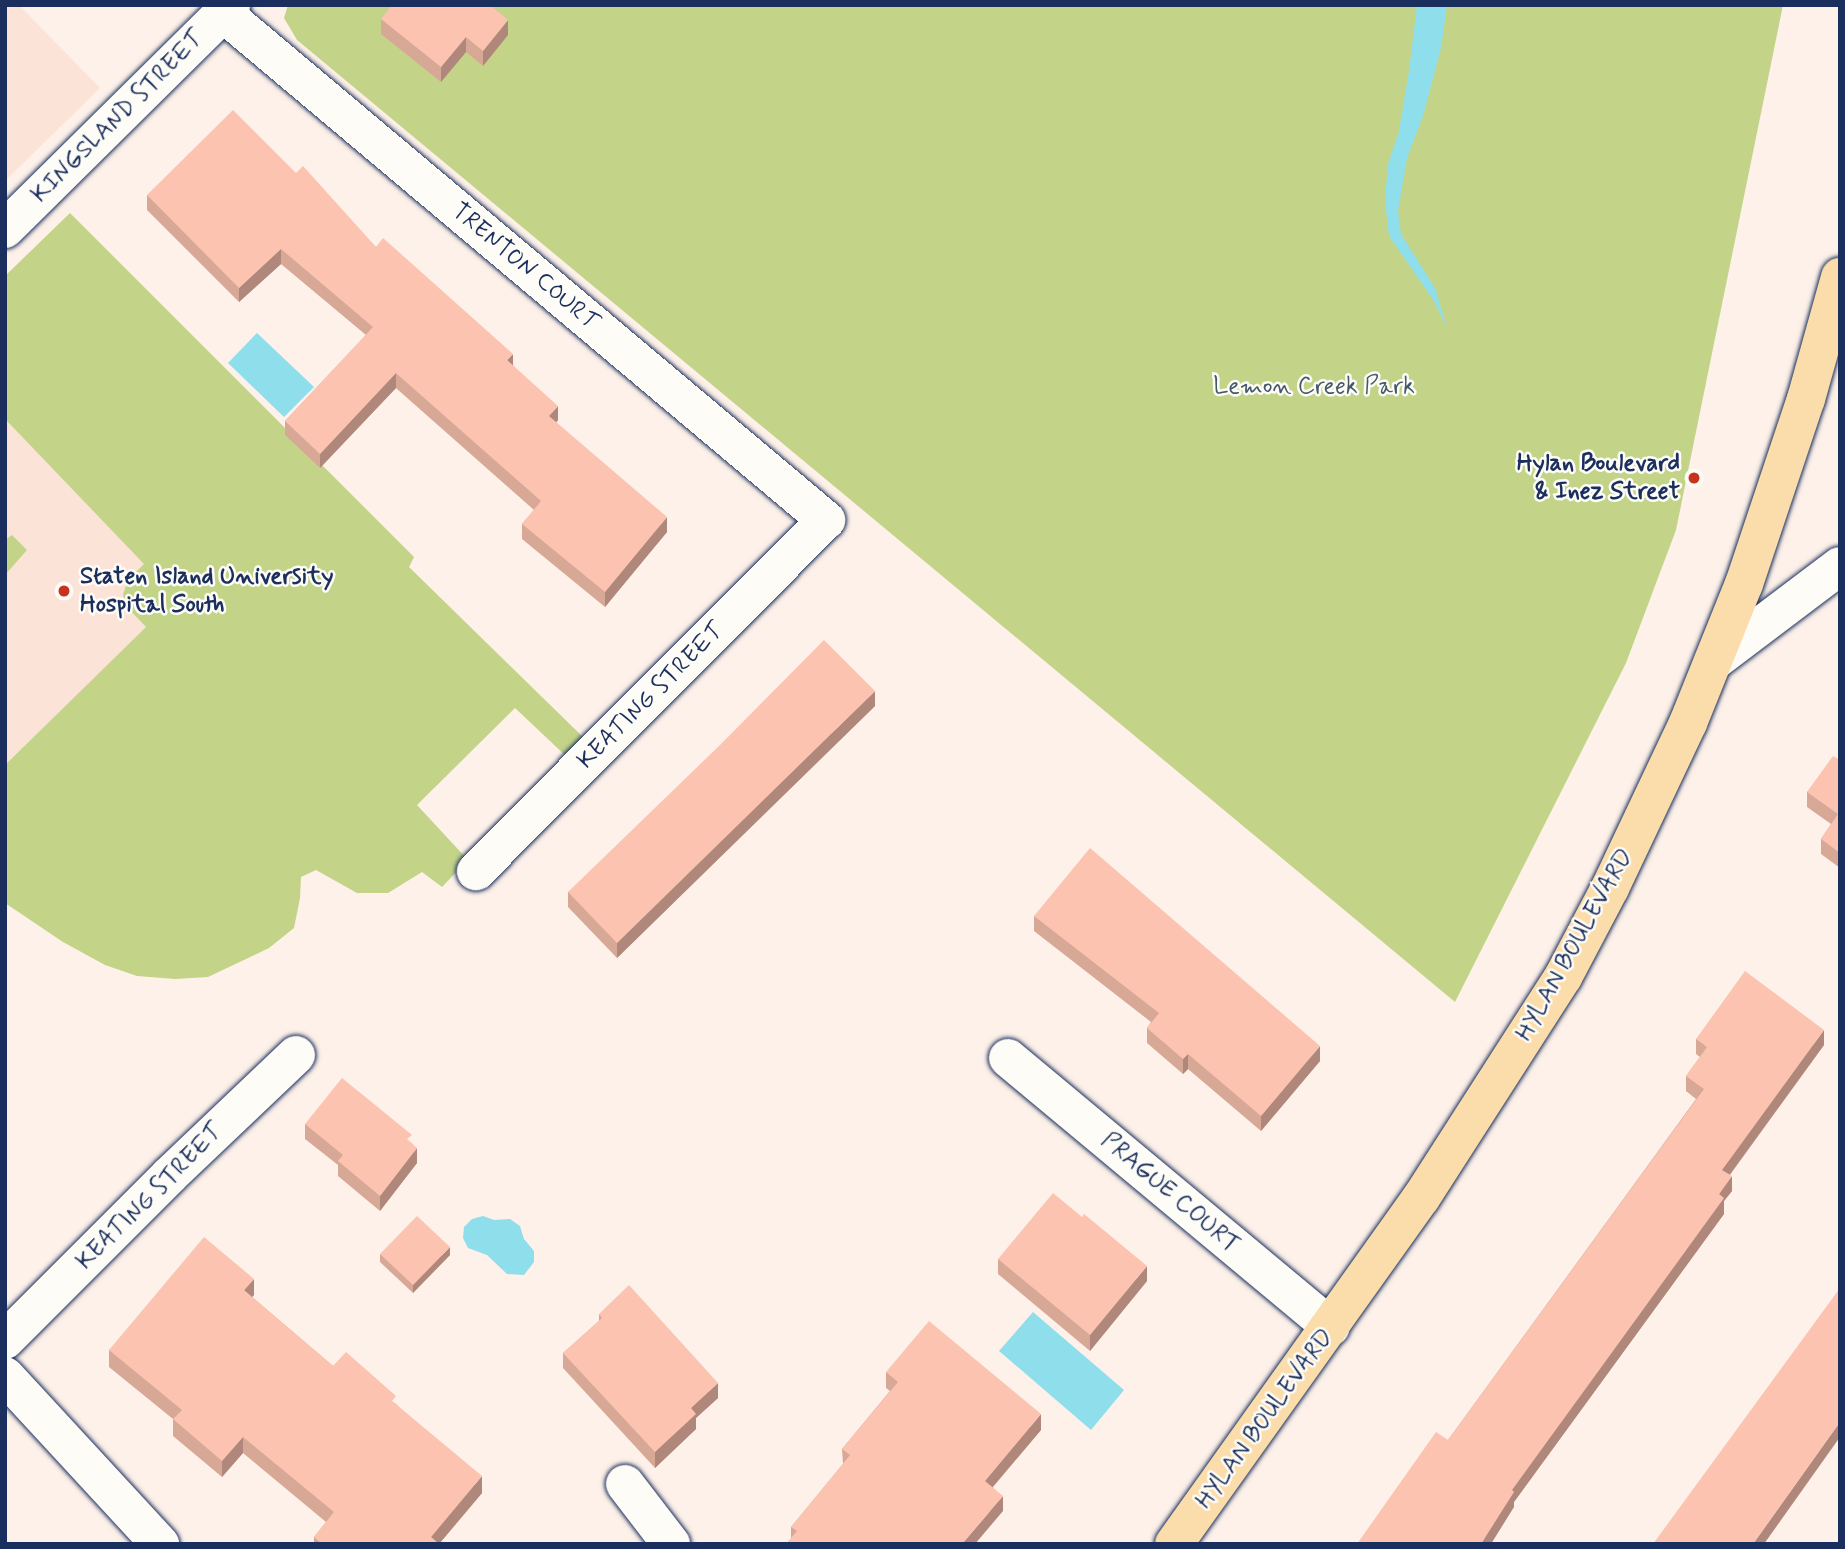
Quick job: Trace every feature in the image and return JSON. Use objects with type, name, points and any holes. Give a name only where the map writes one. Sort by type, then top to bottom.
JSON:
[{"type":"main road","name":"HYLAN BOULEVARD","points":[[1174,1544],[1331,1327],[1456,1146],[1563,976],[1643,820],[1713,662],[1794,436],[1840,277]]},
{"type":"street","name":"KINGSLAND STREET","points":[[5,229],[227,9]]},
{"type":"street","name":"TRENTON COURT","points":[[227,9],[826,520]]},
{"type":"street","name":"KEATING STREET","points":[[476,871],[826,520]]},
{"type":"street","points":[[1713,662],[1840,566]]},
{"type":"street","name":"KEATING STREET","points":[[5,1340],[170,1175],[296,1055]]},
{"type":"street","name":"PRAGUE COURT","points":[[1008,1058],[1331,1327]]},
{"type":"street","points":[[5,1376],[160,1544]]},
{"type":"street","points":[[625,1484],[671,1544]]},
{"type":"shaded area","points":[[5,5],[19,5],[100,88],[5,181]]},
{"type":"shaded area","name":"Staten Island University Hospital South","points":[[5,419],[145,564],[128,580],[123,594],[125,605],[146,627],[5,765]]},
{"type":"green space","name":"Lemon Creek Park","points":[[288,5],[1783,5],[1676,530],[1626,663],[1455,1002],[297,40],[284,18]]},
{"type":"green space","points":[[70,213],[414,557],[409,567],[587,741],[568,758],[515,708],[417,805],[468,860],[442,887],[422,872],[388,893],[357,893],[316,870],[301,877],[294,928],[269,948],[208,977],[175,979],[137,976],[105,965],[63,942],[5,903],[5,765],[146,627],[125,605],[123,594],[128,580],[144,564],[5,419],[5,276]]},
{"type":"green space","points":[[12,535],[27,550],[5,575],[5,540]]},
{"type":"water","points":[[1417,5],[1447,5],[1441,48],[1423,116],[1407,158],[1398,211],[1401,234],[1435,288],[1447,328],[1434,301],[1389,236],[1385,200],[1388,164],[1399,131]]},
{"type":"water","points":[[257,333],[314,387],[284,417],[228,363]]},
{"type":"water","points":[[483,1216],[494,1220],[510,1219],[520,1226],[524,1239],[534,1251],[534,1262],[524,1275],[507,1274],[487,1255],[468,1248],[463,1238],[464,1227],[472,1219]]},
{"type":"water","points":[[1033,1312],[1124,1390],[1091,1430],[999,1351]]},
{"type":"building","points":[[392,5],[490,5],[508,20],[483,51],[466,37],[441,67],[381,19]]},
{"type":"building","points":[[233,110],[296,173],[303,166],[376,247],[383,238],[513,354],[507,360],[558,406],[549,416],[667,517],[605,592],[522,524],[541,501],[396,373],[320,454],[285,421],[373,327],[281,249],[239,288],[147,195]]},
{"type":"building","points":[[824,640],[875,691],[617,943],[568,892]]},
{"type":"building","points":[[1833,756],[1840,760],[1840,853],[1821,839],[1838,814],[1807,792]]},
{"type":"building","points":[[1090,848],[1320,1046],[1261,1116],[1188,1054],[1183,1059],[1147,1028],[1159,1013],[1034,916]]},
{"type":"building","points":[[1745,971],[1824,1030],[1722,1170],[1732,1176],[1719,1194],[1724,1198],[1512,1490],[1514,1492],[1481,1544],[1357,1544],[1436,1432],[1448,1440],[1704,1089],[1686,1076],[1707,1047],[1696,1039]]},
{"type":"building","points":[[342,1078],[412,1135],[407,1139],[417,1148],[380,1196],[338,1161],[343,1155],[305,1124]]},
{"type":"building","points":[[1053,1193],[1082,1217],[1084,1214],[1147,1266],[1090,1335],[998,1259]]},
{"type":"building","points":[[417,1216],[450,1247],[413,1285],[380,1254]]},
{"type":"building","points":[[204,1237],[254,1279],[244,1290],[333,1366],[346,1352],[396,1396],[392,1401],[482,1476],[431,1537],[439,1544],[322,1544],[314,1537],[334,1512],[243,1437],[222,1461],[173,1419],[182,1410],[109,1350]]},
{"type":"building","points":[[629,1285],[718,1383],[691,1408],[696,1414],[655,1452],[563,1353],[602,1318],[599,1314]]},
{"type":"building","points":[[1840,1288],[1840,1422],[1753,1544],[1653,1544]]},
{"type":"building","points":[[929,1321],[1041,1414],[985,1481],[1003,1496],[962,1544],[786,1544],[797,1531],[791,1527],[850,1455],[842,1449],[898,1382],[886,1372]]},
{"type":"place","name":"Hylan Boulevard & Inez Street","points":[[1694,478]]},
{"type":"place","name":"Staten Island University Hospital South","points":[[64,591]]}]
